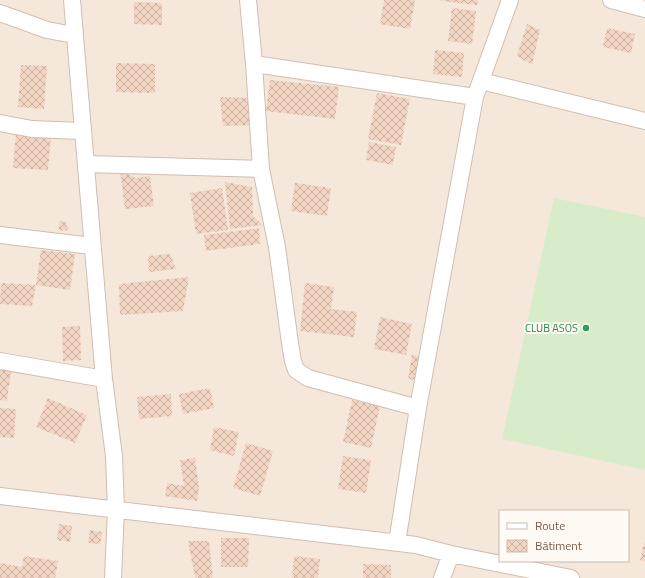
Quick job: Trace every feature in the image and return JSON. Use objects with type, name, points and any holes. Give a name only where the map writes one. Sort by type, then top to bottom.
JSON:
[{"type":"street","points":[[72,0],[104,379],[114,456],[116,510],[113,578]]},
{"type":"street","points":[[248,0],[261,169],[277,246],[290,343],[296,370],[308,378],[418,408]]},
{"type":"street","points":[[396,543],[418,408],[475,97],[510,0]]},
{"type":"street","points":[[612,0],[645,9]]},
{"type":"street","points":[[0,14],[47,30],[74,35]]},
{"type":"street","points":[[254,64],[475,97]]},
{"type":"street","points":[[481,81],[645,121]]},
{"type":"street","points":[[0,124],[32,129],[82,131]]},
{"type":"street","points":[[86,164],[261,169]]},
{"type":"street","points":[[0,235],[92,246]]},
{"type":"street","points":[[0,361],[104,379]]},
{"type":"street","points":[[0,496],[396,543],[568,578]]},
{"type":"street","points":[[442,578],[450,554]]},
{"type":"shaded area","points":[[0,0],[645,0],[645,578],[0,578]]},
{"type":"green space","name":"CLUB ASOS","points":[[554,198],[645,217],[645,470],[502,439]]},
{"type":"building","points":[[384,0],[415,0],[410,29],[380,24]]},
{"type":"building","points":[[439,0],[478,0],[477,5]]},
{"type":"building","points":[[134,2],[162,3],[162,25],[134,24]]},
{"type":"building","points":[[452,8],[476,11],[472,44],[448,41]]},
{"type":"building","points":[[527,24],[540,30],[532,65],[517,56]]},
{"type":"building","points":[[607,28],[635,34],[631,53],[603,47]]},
{"type":"building","points":[[435,50],[464,53],[462,77],[433,74]]},
{"type":"building","points":[[116,63],[155,64],[155,93],[116,92]]},
{"type":"building","points":[[21,65],[47,66],[44,109],[18,107]]},
{"type":"building","points":[[270,80],[339,87],[335,119],[266,111]]},
{"type":"building","points":[[377,93],[410,99],[401,145],[368,139]]},
{"type":"building","points":[[220,97],[253,98],[255,125],[223,126]]},
{"type":"building","points":[[16,133],[51,136],[48,170],[13,168]]},
{"type":"building","points":[[369,142],[396,147],[393,165],[366,160]]},
{"type":"building","points":[[120,170],[136,178],[150,176],[154,206],[125,209]]},
{"type":"building","points":[[225,182],[252,187],[253,216],[263,225],[230,229]]},
{"type":"building","points":[[295,183],[331,188],[327,216],[291,211]]},
{"type":"building","points":[[222,188],[228,230],[196,234],[190,193]]},
{"type":"building","points":[[59,221],[66,222],[68,230],[59,231]]},
{"type":"building","points":[[259,228],[260,244],[206,251],[204,235]]},
{"type":"building","points":[[41,250],[75,254],[70,290],[36,285]]},
{"type":"building","points":[[170,254],[176,269],[149,272],[148,256]]},
{"type":"building","points":[[189,277],[183,311],[120,315],[119,284]]},
{"type":"building","points":[[1,283],[36,285],[32,306],[0,304]]},
{"type":"building","points":[[305,283],[334,287],[331,309],[357,312],[354,337],[300,331]]},
{"type":"building","points":[[380,317],[412,324],[406,355],[374,349]]},
{"type":"building","points":[[80,326],[81,360],[63,361],[62,327]]},
{"type":"building","points":[[412,355],[421,357],[416,380],[408,379]]},
{"type":"building","points":[[0,370],[11,371],[7,401],[0,400]]},
{"type":"building","points":[[210,388],[214,408],[183,414],[179,394]]},
{"type":"building","points":[[171,394],[172,416],[139,419],[137,397]]},
{"type":"building","points":[[48,398],[87,415],[75,443],[36,427]]},
{"type":"building","points":[[352,400],[380,406],[371,448],[343,442]]},
{"type":"building","points":[[0,408],[16,409],[14,438],[0,437]]},
{"type":"building","points":[[214,427],[239,432],[234,456],[210,450]]},
{"type":"building","points":[[246,443],[273,451],[260,496],[233,488]]},
{"type":"building","points":[[343,456],[371,460],[366,493],[338,489]]},
{"type":"building","points":[[195,458],[199,488],[197,501],[165,496],[167,483],[184,486],[180,460]]},
{"type":"building","points":[[59,524],[72,526],[70,542],[57,540]]},
{"type":"building","points":[[90,530],[102,532],[100,544],[88,543]]},
{"type":"building","points":[[221,538],[249,538],[248,567],[221,567]]},
{"type":"building","points":[[188,541],[209,541],[213,578],[195,578]]},
{"type":"building","points":[[645,543],[645,562],[640,560]]},
{"type":"building","points":[[24,556],[58,561],[55,578],[0,578],[0,563],[22,567]]},
{"type":"building","points":[[294,556],[320,559],[318,578],[292,578]]},
{"type":"building","points":[[363,564],[391,565],[391,578],[363,578]]},
{"type":"place","name":"CLUB ASOS","points":[[586,328]]}]
